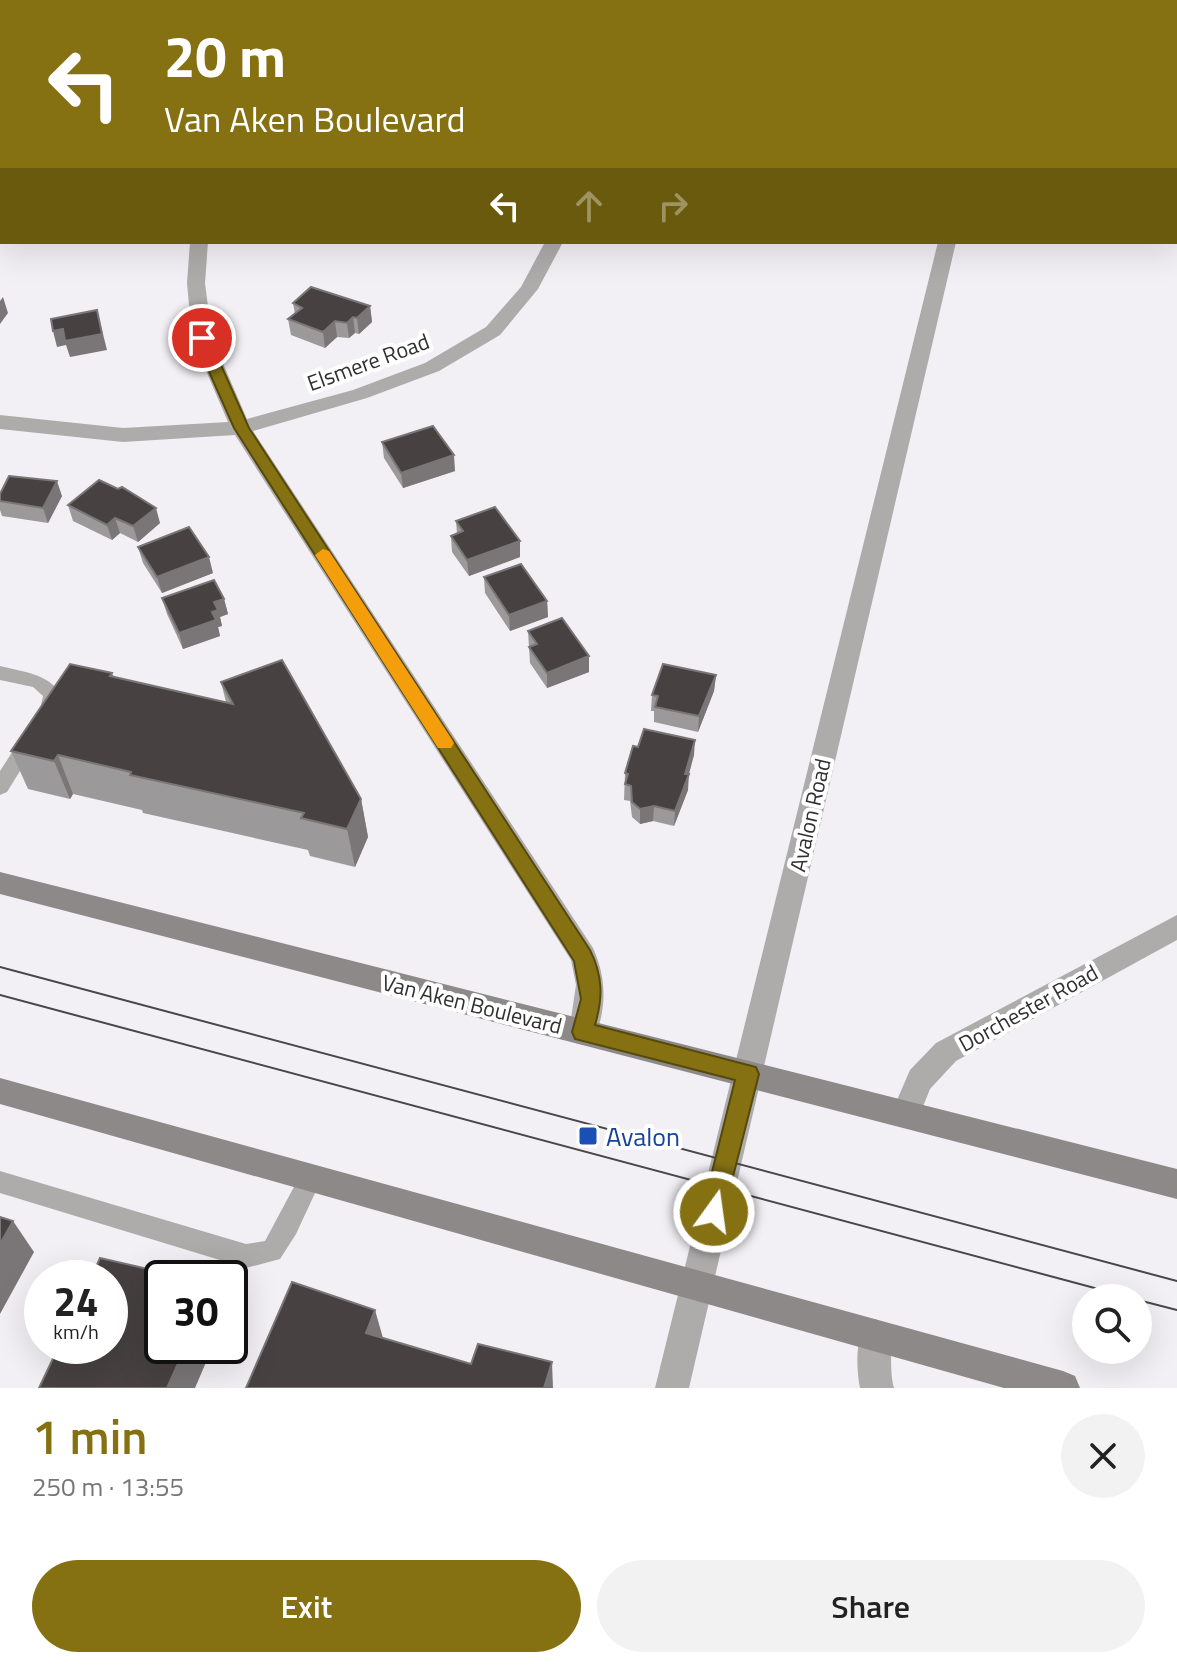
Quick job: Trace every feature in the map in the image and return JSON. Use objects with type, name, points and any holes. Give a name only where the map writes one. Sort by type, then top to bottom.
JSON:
[{"type":"main road","name":"Van Aken Boulevard","points":[[0,883],[1177,1184]]},
{"type":"main road","points":[[0,1091],[1063,1388]]},
{"type":"street","points":[[199,244],[196,283],[202,338],[241,428],[583,956],[592,999],[583,1032]]},
{"type":"street","name":"Elsmere Road","points":[[0,422],[123,435],[241,428],[360,394],[432,367],[493,331],[529,289],[553,244]]},
{"type":"street","name":"Avalon Road","points":[[672,1388],[947,244]]},
{"type":"street","name":"Dorchester Road","points":[[906,1114],[917,1083],[928,1067],[946,1052],[1177,927]]},
{"type":"street","points":[[875,1335],[874,1375],[877,1388]]},
{"type":"lane","points":[[0,673],[39,682],[52,694],[51,709],[0,787]]},
{"type":"lane","points":[[0,1182],[246,1256],[272,1251],[311,1178]]},
{"type":"building","points":[[311,287],[370,306],[357,318],[353,317],[347,323],[335,321],[323,332],[288,319],[302,308],[293,303]]},
{"type":"building","points":[[97,310],[102,334],[65,341],[63,329],[53,331],[51,319]]},
{"type":"building","points":[[433,426],[454,455],[401,473],[382,442]]},
{"type":"building","points":[[9,476],[57,481],[43,508],[0,501]]},
{"type":"building","points":[[99,480],[118,489],[122,487],[156,508],[133,526],[115,518],[107,525],[68,505]]},
{"type":"building","points":[[495,507],[520,541],[467,560],[451,536],[463,531],[456,521]]},
{"type":"building","points":[[189,527],[209,557],[157,577],[138,547]]},
{"type":"building","points":[[521,564],[547,601],[509,615],[484,577]]},
{"type":"building","points":[[214,580],[224,599],[214,602],[218,610],[212,612],[216,620],[179,633],[162,598]]},
{"type":"building","points":[[562,618],[589,656],[547,673],[529,647],[537,644],[528,631]]},
{"type":"building","points":[[282,660],[361,799],[347,829],[301,818],[304,813],[130,775],[131,772],[58,755],[54,761],[11,751],[70,664],[233,704],[221,682]]},
{"type":"building","points":[[663,664],[716,675],[699,716],[655,707],[658,696],[652,695]]},
{"type":"building","points":[[644,729],[695,740],[685,774],[689,774],[675,811],[654,806],[640,809],[632,802],[631,786],[625,784],[633,746],[638,747]]},
{"type":"building","points":[[0,1217],[13,1221],[0,1244]]},
{"type":"building","points":[[128,1264],[144,1268],[144,1364],[178,1364],[167,1388],[39,1388],[50,1364],[128,1364]]},
{"type":"building","points":[[292,1282],[375,1310],[366,1333],[471,1364],[478,1344],[552,1362],[544,1388],[246,1388]]},
{"type":"tram line","points":[[0,967],[1177,1281]]},
{"type":"tram line","points":[[0,995],[1080,1284]]},
{"type":"tram line","points":[[1152,1304],[1177,1310]]},
{"type":"slow traffic","points":[[323,555],[445,743]]},
{"type":"place","name":"Avalon","points":[[588,1136]]},
{"type":"route","points":[[202,338],[241,428],[583,956],[592,999],[583,1032],[748,1074],[714,1212]]}]
